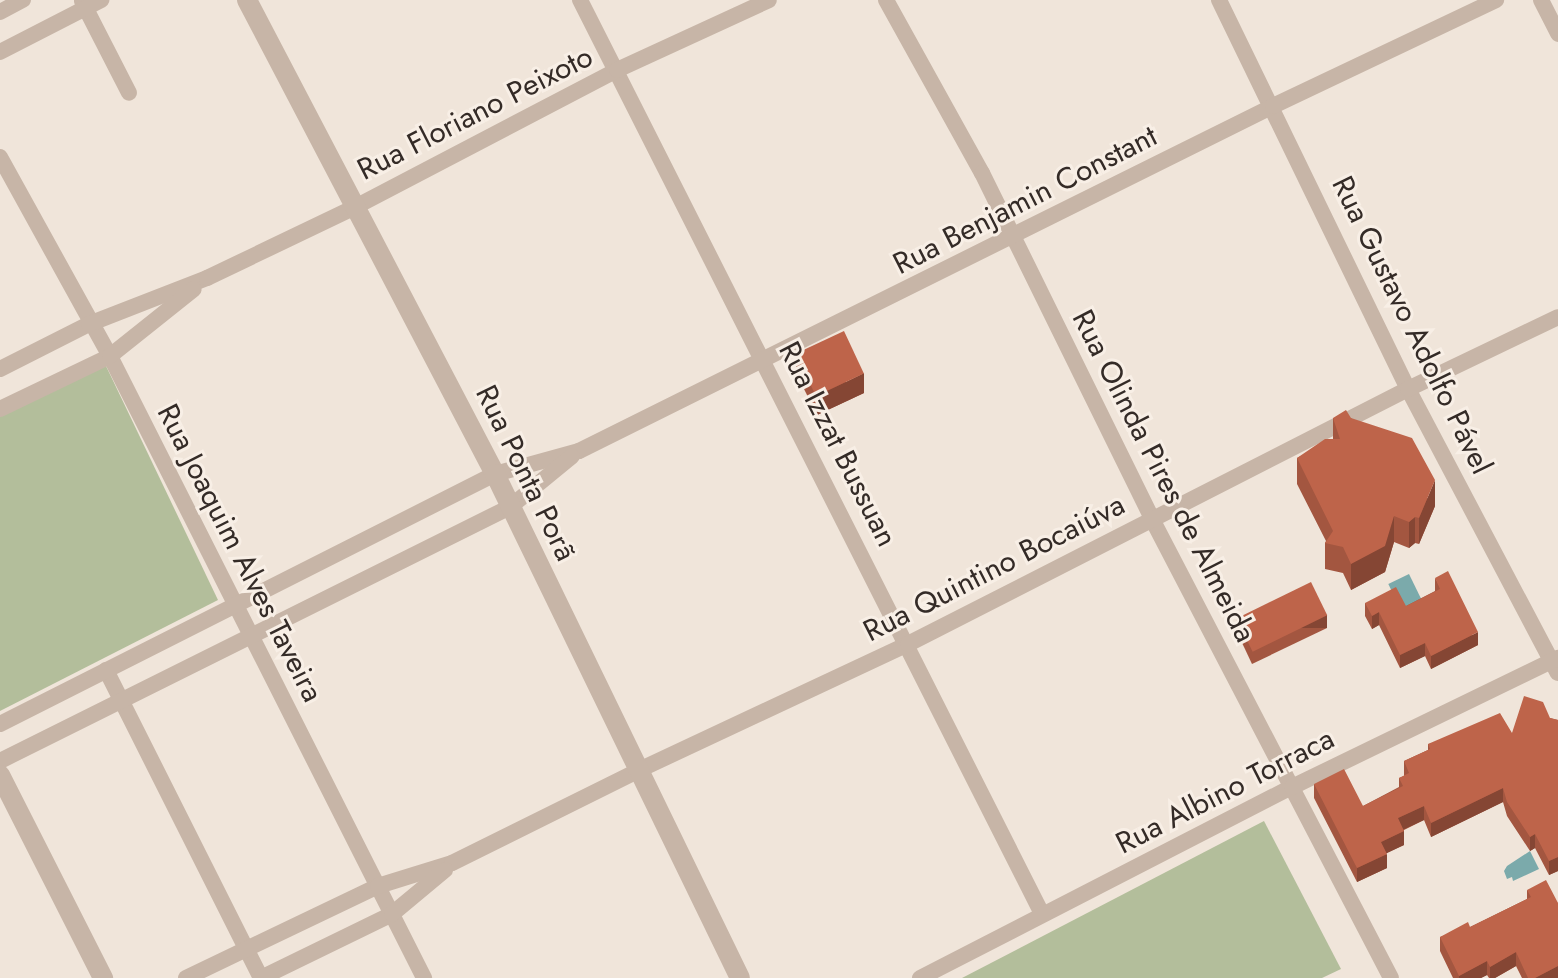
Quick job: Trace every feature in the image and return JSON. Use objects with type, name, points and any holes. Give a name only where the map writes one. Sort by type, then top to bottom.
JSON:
[{"type":"street","points":[[0,12],[23,0]]},
{"type":"street","points":[[0,52],[83,4],[101,0]]},
{"type":"street","name":"Rua Ponta Porã","points":[[247,0],[495,474],[740,978]]},
{"type":"street","name":"Rua Izzat Bussuan","points":[[580,0],[765,360],[1042,914]]},
{"type":"street","name":"Rua Floriano Peixoto","points":[[0,369],[89,324],[207,278],[357,206],[617,70],[769,0]]},
{"type":"street","name":"Rua Olinda Pires de Almeida","points":[[886,0],[1014,237],[1153,521],[1391,978]]},
{"type":"street","name":"Rua Gustavo Adolfo Pável","points":[[1219,0],[1408,389],[1556,664]]},
{"type":"street","name":"Rua Benjamin Constant","points":[[0,724],[495,474],[579,451],[1273,106],[1496,0]]},
{"type":"street","points":[[1541,0],[1558,34]]},
{"type":"street","points":[[83,4],[129,93]]},
{"type":"street","name":"Rua Joaquim Alves Taveira","points":[[0,157],[89,324],[110,356],[424,978]]},
{"type":"street","name":"Rua Floriano Peixoto","points":[[0,409],[110,356],[207,278]]},
{"type":"street","name":"Rua Quintino Bocaiúva","points":[[186,978],[245,947],[378,886],[452,863],[639,770],[908,644],[1408,389],[1558,317]]},
{"type":"street","name":"Rua Benjamin Constant","points":[[0,761],[510,507],[579,451]]},
{"type":"street","name":"Rua Albino Torraca","points":[[920,978],[1292,787],[1556,664]]},
{"type":"street","points":[[106,670],[261,978]]},
{"type":"street","points":[[0,775],[103,978]]},
{"type":"street","name":"Rua Quintino Bocaiúva","points":[[261,978],[392,914],[452,863]]},
{"type":"green space","points":[[106,366],[218,600],[0,711],[0,416]]},
{"type":"green space","points":[[1264,821],[1341,969],[1322,978],[962,978]]},
{"type":"water","points":[[1409,574],[1426,609],[1405,619],[1388,584]]},
{"type":"water","points":[[1530,851],[1539,869],[1513,881],[1512,877],[1507,879],[1504,871],[1507,866]]},
{"type":"building","points":[[844,331],[864,374],[816,396],[796,353]]},
{"type":"building","points":[[1346,410],[1351,418],[1412,438],[1435,480],[1419,518],[1415,517],[1409,522],[1394,516],[1385,546],[1351,564],[1343,547],[1325,543],[1333,531],[1297,458],[1325,439],[1340,439],[1333,418]]},
{"type":"building","points":[[1448,571],[1478,632],[1431,656],[1425,643],[1400,655],[1379,612],[1372,616],[1365,603],[1396,587],[1406,606],[1440,589],[1435,578]]},
{"type":"building","points":[[1311,582],[1327,615],[1253,652],[1236,618]]},
{"type":"building","points":[[1524,696],[1543,702],[1550,718],[1558,720],[1558,857],[1549,861],[1535,834],[1530,837],[1507,802],[1503,788],[1431,823],[1424,806],[1398,818],[1404,831],[1381,842],[1387,854],[1357,868],[1314,784],[1344,769],[1363,806],[1403,786],[1399,778],[1409,773],[1404,761],[1430,749],[1428,744],[1500,713],[1512,733]]},
{"type":"building","points":[[1546,880],[1558,903],[1558,966],[1535,978],[1528,978],[1516,952],[1490,967],[1487,961],[1459,976],[1440,937],[1468,922],[1470,927],[1531,897],[1527,890]]}]
